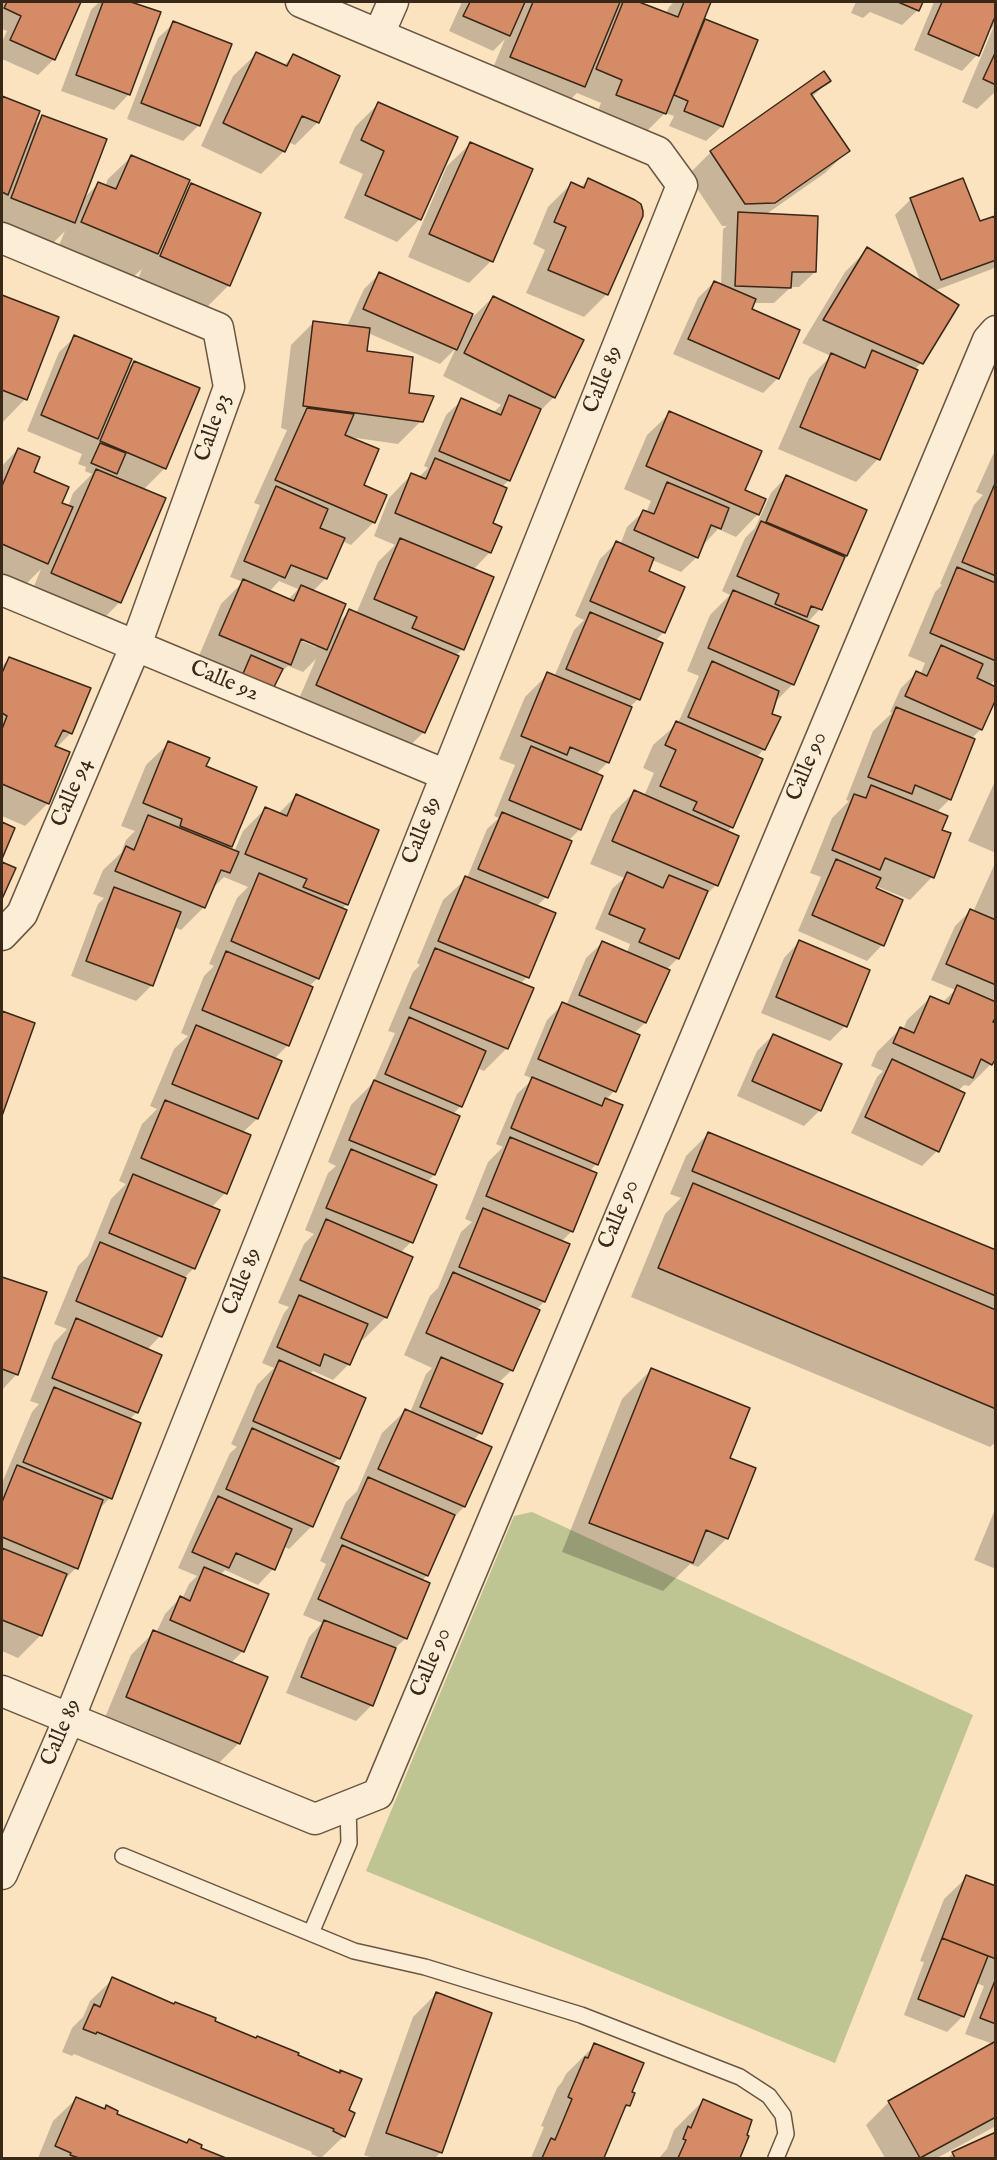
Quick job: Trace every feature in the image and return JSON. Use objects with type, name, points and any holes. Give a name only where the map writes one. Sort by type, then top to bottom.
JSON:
[{"type":"street","name":"Calle 89","points":[[2,1874],[69,1719],[682,185],[658,152],[301,2]]},
{"type":"street","points":[[379,34],[393,2]]},
{"type":"street","name":"Calle 93","points":[[2,238],[218,328],[229,387],[136,645]]},
{"type":"street","name":"Calle 90","points":[[2,1691],[315,1819],[378,1794],[987,340],[996,331]]},
{"type":"street","name":"Calle 92","points":[[2,590],[446,775]]},
{"type":"street","name":"Calle 94","points":[[2,935],[22,914],[136,645]]},
{"type":"lane","points":[[311,1933],[349,1843],[348,1806]]},
{"type":"lane","points":[[123,1856],[354,1951],[425,1967],[581,2015],[740,2077],[768,2096],[783,2115],[786,2134],[776,2158]]},
{"type":"green space","points":[[532,1512],[973,1715],[835,2063],[366,1871],[514,1516]]},
{"type":"building","points":[[7,2],[81,2],[55,60],[10,40],[21,16],[4,8]]},
{"type":"building","points":[[103,2],[131,2],[161,12],[130,95],[76,75]]},
{"type":"building","points":[[470,2],[525,2],[510,36],[463,16]]},
{"type":"building","points":[[533,2],[620,2],[585,87],[510,57]]},
{"type":"building","points":[[623,2],[639,2],[678,17],[684,2],[711,2],[666,114],[616,95],[622,80],[596,69]]},
{"type":"building","points":[[898,2],[923,2],[919,11]]},
{"type":"building","points":[[942,2],[996,2],[996,20],[994,19],[979,56],[928,34]]},
{"type":"building","points":[[705,19],[758,40],[723,127],[684,111],[688,101],[674,95]]},
{"type":"building","points":[[173,21],[232,44],[200,126],[141,103]]},
{"type":"building","points":[[996,51],[996,85],[983,79]]},
{"type":"building","points":[[256,52],[287,66],[293,54],[340,76],[319,123],[302,116],[285,152],[223,123]]},
{"type":"building","points":[[824,71],[831,81],[811,94],[850,151],[775,203],[745,204],[710,151]]},
{"type":"building","points":[[2,96],[40,111],[8,195],[2,192]]},
{"type":"building","points":[[378,102],[458,137],[421,220],[365,195],[384,151],[361,140]]},
{"type":"building","points":[[42,115],[107,139],[75,223],[11,198]]},
{"type":"building","points":[[470,142],[533,169],[493,262],[429,234]]},
{"type":"building","points":[[131,155],[190,180],[158,254],[81,222],[98,182],[116,189]]},
{"type":"building","points":[[588,178],[635,200],[641,204],[643,211],[643,216],[608,295],[548,270],[566,227],[554,222],[571,182],[584,188]]},
{"type":"building","points":[[963,178],[980,221],[995,216],[996,260],[941,280],[910,198]]},
{"type":"building","points":[[191,183],[261,213],[230,286],[160,256]]},
{"type":"building","points":[[738,212],[818,216],[816,272],[792,272],[791,288],[735,286]]},
{"type":"building","points":[[867,247],[959,305],[923,364],[823,320]]},
{"type":"building","points":[[379,272],[473,314],[457,350],[363,309]]},
{"type":"building","points":[[714,281],[756,299],[752,309],[800,330],[779,379],[688,339]]},
{"type":"building","points":[[2,295],[59,317],[27,400],[2,390]]},
{"type":"building","points":[[493,296],[584,340],[555,398],[464,353]]},
{"type":"building","points":[[313,321],[370,328],[367,351],[413,357],[409,393],[434,396],[423,422],[303,406]]},
{"type":"building","points":[[74,335],[132,359],[98,439],[41,415]]},
{"type":"building","points":[[872,350],[918,370],[880,460],[800,427],[831,353],[865,368]]},
{"type":"building","points":[[134,361],[200,388],[166,469],[100,441]]},
{"type":"building","points":[[509,395],[541,409],[510,481],[439,451],[461,398],[501,415]]},
{"type":"building","points":[[307,408],[354,414],[345,435],[379,449],[364,485],[387,495],[375,523],[275,480]]},
{"type":"building","points":[[669,411],[762,451],[745,490],[766,499],[759,515],[646,466]]},
{"type":"building","points":[[100,443],[126,453],[117,474],[91,463]]},
{"type":"building","points":[[18,448],[40,457],[34,472],[69,487],[62,503],[73,507],[48,564],[2,544],[2,486]]},
{"type":"building","points":[[435,458],[507,488],[493,523],[502,527],[491,553],[395,513],[411,473],[426,479]]},
{"type":"building","points":[[96,469],[166,498],[121,603],[51,573]]},
{"type":"building","points":[[786,475],[867,510],[847,556],[766,522]]},
{"type":"building","points":[[996,481],[996,576],[962,562]]},
{"type":"building","points":[[667,482],[729,508],[721,529],[711,525],[698,558],[634,530],[643,510],[654,514]]},
{"type":"building","points":[[276,486],[328,509],[320,528],[345,538],[327,579],[291,565],[285,578],[244,561]]},
{"type":"building","points":[[761,521],[845,557],[822,610],[811,606],[807,617],[775,604],[779,594],[737,576]]},
{"type":"building","points":[[400,538],[494,577],[464,650],[412,628],[417,617],[374,599]]},
{"type":"building","points":[[616,541],[654,558],[649,571],[685,587],[665,633],[590,601]]},
{"type":"building","points":[[957,567],[996,583],[996,661],[930,633]]},
{"type":"building","points":[[243,579],[294,601],[301,585],[346,604],[327,650],[301,639],[291,665],[219,635]]},
{"type":"building","points":[[733,590],[819,626],[794,685],[708,648]]},
{"type":"building","points":[[349,609],[459,656],[425,733],[316,685]]},
{"type":"building","points":[[590,612],[663,643],[640,700],[566,669]]},
{"type":"building","points":[[941,645],[983,664],[977,678],[996,687],[996,699],[982,730],[905,696],[916,671],[927,676]]},
{"type":"building","points":[[251,655],[283,669],[273,689],[242,676]]},
{"type":"building","points":[[9,657],[91,688],[72,734],[63,730],[55,746],[70,752],[49,804],[2,784],[2,729],[7,716],[2,713],[2,673]]},
{"type":"building","points":[[712,661],[779,691],[772,714],[781,717],[765,750],[688,717]]},
{"type":"building","points":[[547,672],[632,707],[609,763],[570,747],[567,755],[521,736]]},
{"type":"building","points":[[896,707],[975,739],[951,800],[915,785],[912,794],[868,777]]},
{"type":"building","points":[[676,721],[763,759],[733,828],[693,810],[697,802],[660,786],[676,750],[665,745]]},
{"type":"building","points":[[168,741],[210,758],[206,766],[257,787],[232,847],[180,826],[182,819],[143,803]]},
{"type":"building","points":[[531,746],[603,776],[581,830],[509,800]]},
{"type":"building","points":[[871,785],[948,816],[942,830],[951,833],[934,878],[885,858],[880,870],[832,850],[854,794],[866,798]]},
{"type":"building","points":[[634,790],[739,836],[718,886],[612,841]]},
{"type":"building","points":[[296,794],[379,830],[348,905],[303,887],[307,879],[245,854],[265,807],[287,816]]},
{"type":"building","points":[[502,812],[572,841],[548,898],[478,869]]},
{"type":"building","points":[[148,815],[239,852],[230,873],[221,870],[205,908],[115,871],[126,846],[134,850]]},
{"type":"building","points":[[2,822],[15,828],[2,859]]},
{"type":"building","points":[[836,859],[881,878],[876,888],[903,900],[884,946],[812,915]]},
{"type":"building","points":[[2,862],[16,868],[2,899]]},
{"type":"building","points":[[627,872],[663,888],[669,875],[708,891],[679,959],[639,942],[645,929],[609,914]]},
{"type":"building","points":[[259,873],[347,910],[319,979],[231,941]]},
{"type":"building","points":[[465,876],[556,913],[529,978],[438,941]]},
{"type":"building","points":[[114,887],[181,912],[153,986],[86,961]]},
{"type":"building","points":[[970,909],[996,920],[996,985],[946,964]]},
{"type":"building","points":[[799,940],[870,970],[847,1027],[776,997]]},
{"type":"building","points":[[602,941],[670,970],[646,1023],[579,995]]},
{"type":"building","points":[[435,948],[534,988],[508,1049],[410,1008]]},
{"type":"building","points":[[226,951],[313,987],[289,1046],[202,1010]]},
{"type":"building","points":[[957,985],[996,1002],[996,1017],[993,1022],[996,1023],[996,1058],[992,1065],[981,1059],[973,1078],[893,1043],[900,1027],[914,1033],[930,996],[949,1004]]},
{"type":"building","points":[[562,1002],[640,1035],[616,1092],[538,1059]]},
{"type":"building","points":[[2,1011],[35,1023],[2,1116]]},
{"type":"building","points":[[409,1017],[486,1051],[462,1107],[385,1074]]},
{"type":"building","points":[[196,1025],[282,1061],[258,1119],[172,1084]]},
{"type":"building","points":[[773,1034],[842,1064],[821,1111],[752,1081]]},
{"type":"building","points":[[892,1059],[965,1093],[939,1152],[865,1117]]},
{"type":"building","points":[[532,1077],[602,1106],[605,1098],[623,1105],[598,1165],[511,1128]]},
{"type":"building","points":[[374,1080],[460,1116],[435,1175],[349,1140]]},
{"type":"building","points":[[165,1100],[251,1135],[227,1194],[141,1158]]},
{"type":"building","points":[[708,1132],[996,1250],[996,1296],[692,1171]]},
{"type":"building","points":[[510,1137],[597,1173],[573,1232],[486,1196]]},
{"type":"building","points":[[351,1149],[437,1185],[413,1243],[326,1208]]},
{"type":"building","points":[[133,1174],[220,1210],[195,1269],[109,1233]]},
{"type":"building","points":[[693,1183],[996,1310],[996,1409],[658,1268]]},
{"type":"building","points":[[483,1208],[570,1244],[545,1302],[459,1267]]},
{"type":"building","points":[[326,1219],[413,1257],[387,1318],[300,1280]]},
{"type":"building","points":[[100,1242],[186,1278],[162,1337],[76,1301]]},
{"type":"building","points":[[453,1272],[540,1310],[513,1371],[426,1333]]},
{"type":"building","points":[[2,1277],[47,1292],[18,1375],[2,1369]]},
{"type":"building","points":[[299,1295],[368,1324],[350,1365],[324,1354],[320,1366],[277,1347]]},
{"type":"building","points":[[76,1318],[162,1355],[138,1413],[52,1378]]},
{"type":"building","points":[[441,1357],[503,1384],[482,1434],[420,1407]]},
{"type":"building","points":[[279,1360],[366,1398],[340,1459],[253,1421]]},
{"type":"building","points":[[651,1368],[750,1408],[730,1458],[756,1468],[728,1539],[706,1530],[693,1563],[589,1523]]},
{"type":"building","points":[[54,1387],[141,1423],[112,1499],[23,1462]]},
{"type":"building","points":[[405,1409],[492,1447],[465,1507],[378,1469]]},
{"type":"building","points":[[252,1428],[339,1467],[313,1527],[226,1489]]},
{"type":"building","points":[[17,1465],[103,1500],[78,1569],[2,1537],[2,1502]]},
{"type":"building","points":[[368,1477],[455,1515],[428,1576],[341,1538]]},
{"type":"building","points":[[218,1496],[292,1529],[275,1570],[236,1553],[229,1568],[192,1552]]},
{"type":"building","points":[[342,1545],[430,1583],[407,1639],[318,1599]]},
{"type":"building","points":[[2,1548],[67,1574],[42,1636],[2,1620]]},
{"type":"building","points":[[204,1567],[269,1594],[244,1652],[170,1620],[180,1596],[190,1601]]},
{"type":"building","points":[[324,1620],[396,1648],[373,1706],[301,1677]]},
{"type":"building","points":[[153,1630],[268,1677],[240,1744],[126,1697]]},
{"type":"building","points":[[966,1875],[996,1886],[996,1959],[942,1938]]},
{"type":"building","points":[[942,1938],[988,1956],[964,2017],[918,1999]]},
{"type":"building","points":[[112,1977],[174,2004],[175,2002],[216,2018],[215,2021],[299,2053],[298,2055],[340,2073],[340,2070],[362,2079],[349,2110],[355,2113],[345,2137],[333,2131],[334,2129],[97,2032],[96,2034],[83,2029],[94,2004],[100,2007]]},
{"type":"building","points":[[996,1978],[996,2024],[980,2018]]},
{"type":"building","points":[[436,1992],[492,2013],[442,2153],[386,2133]]},
{"type":"building","points":[[996,2041],[996,2117],[920,2158],[888,2101]]},
{"type":"building","points":[[594,2043],[644,2063],[632,2092],[635,2093],[630,2106],[626,2105],[604,2158],[542,2158],[551,2138],[555,2140],[572,2099],[568,2097],[585,2057],[588,2058]]},
{"type":"building","points":[[76,2097],[105,2109],[106,2105],[118,2111],[117,2114],[187,2143],[189,2139],[202,2145],[201,2148],[226,2158],[79,2158],[70,2155],[71,2153],[55,2146]]},
{"type":"building","points":[[703,2099],[752,2120],[747,2135],[749,2136],[740,2158],[678,2158],[686,2140],[683,2139],[688,2126],[691,2128]]},
{"type":"building","points":[[996,2132],[996,2158],[955,2158],[952,2152]]}]
